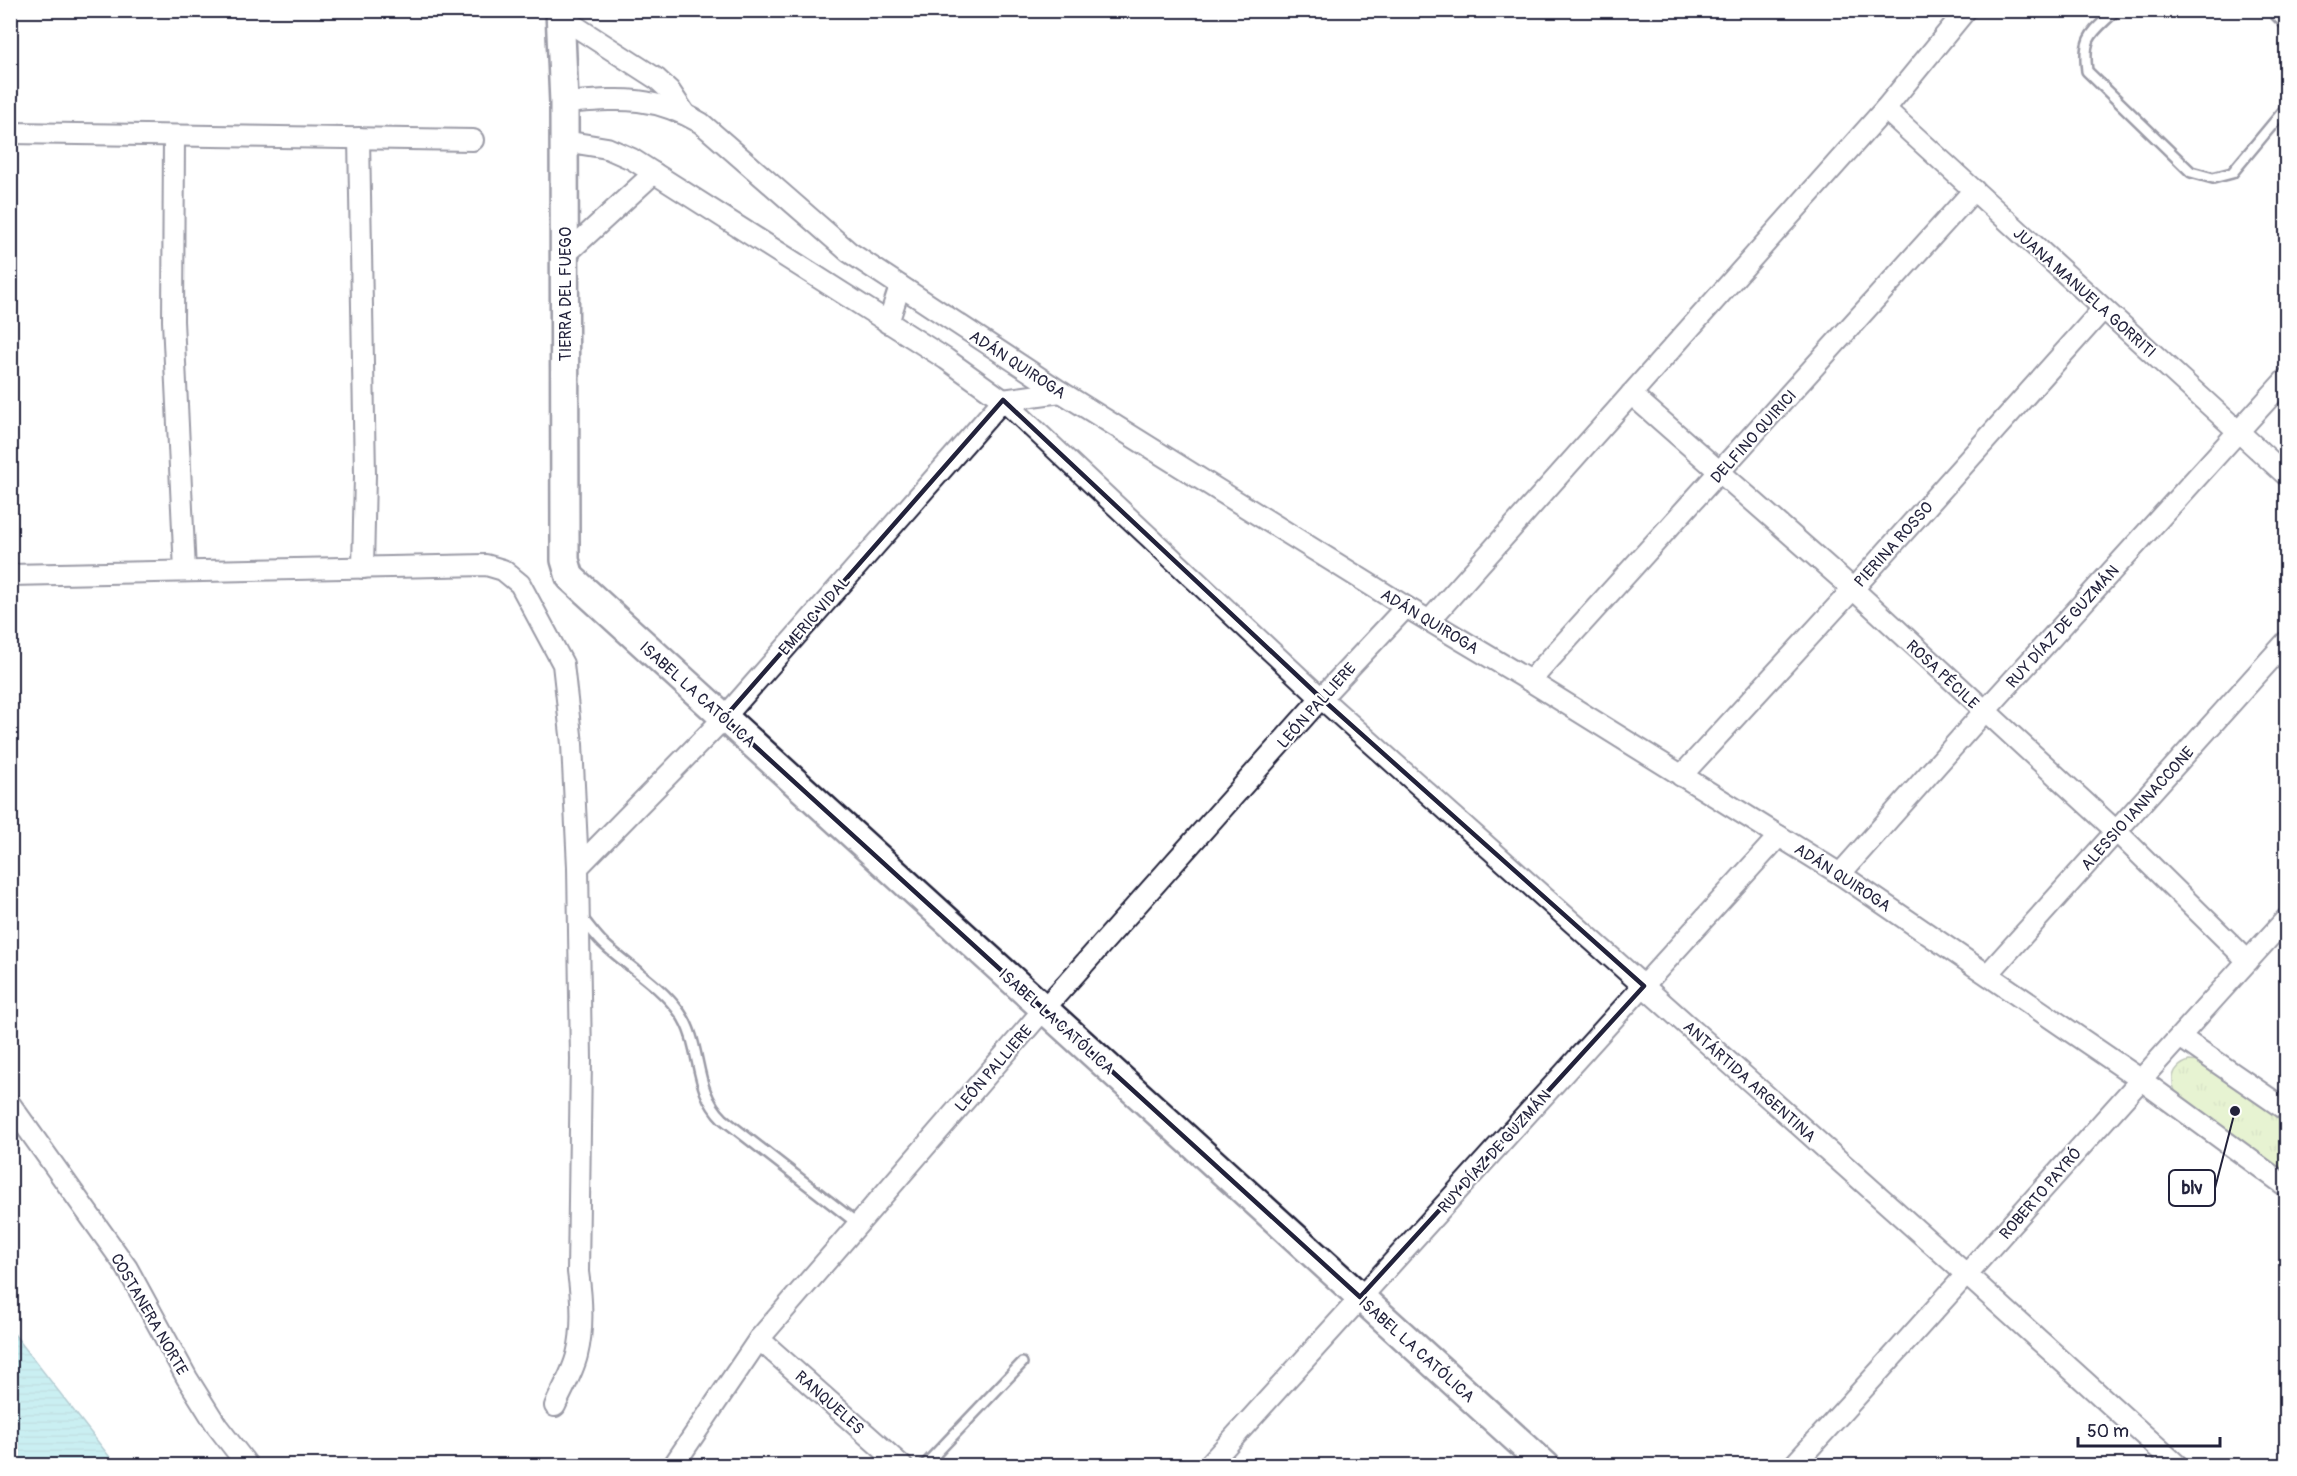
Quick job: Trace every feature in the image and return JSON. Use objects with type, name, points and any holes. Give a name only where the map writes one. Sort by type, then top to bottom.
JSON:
[{"type":"main road","name":"TIERRA DEL FUEGO","points":[[560,14],[564,103],[565,560],[570,577]]},
{"type":"main road","name":"ISABEL LA CATÓLICA","points":[[570,577],[1546,1466]]},
{"type":"street","points":[[1429,621],[1885,109],[1966,10]]},
{"type":"street","points":[[560,14],[657,79],[669,90],[685,114]]},
{"type":"street","name":"ADÁN QUIROGA","points":[[564,103],[626,99],[661,105],[701,123],[849,252],[1060,392],[1840,874],[2140,1079],[2286,1186]]},
{"type":"street","name":"JUANA MANUELA GORRITI","points":[[1885,109],[2103,309],[2240,430],[2286,475]]},
{"type":"street","points":[[10,133],[473,140]]},
{"type":"street","points":[[174,136],[173,321],[185,571]]},
{"type":"street","points":[[359,138],[365,475],[363,568]]},
{"type":"street","points":[[564,141],[608,148],[654,173],[946,359],[1003,400],[1321,698]]},
{"type":"street","points":[[565,255],[654,173]]},
{"type":"street","name":"DELFINO QUIRICI","points":[[1530,681],[1974,190]]},
{"type":"street","points":[[888,322],[900,286]]},
{"type":"street","name":"PIERINA ROSSO","points":[[1682,776],[2103,309]]},
{"type":"street","name":"RUY DÍAZ DE GUZMÁN","points":[[1840,874],[2286,379]]},
{"type":"street","points":[[1003,400],[1060,392]]},
{"type":"street","name":"ROSA PÉCILE","points":[[1631,394],[1852,589],[2116,831],[2248,962]]},
{"type":"street","name":"EMERIC VIDAL","points":[[578,867],[724,718],[1003,400]]},
{"type":"street","points":[[10,575],[486,565],[503,570],[520,584],[563,664],[572,744],[578,867],[581,1059],[578,1272],[582,1303],[581,1334],[577,1357],[555,1406]]},
{"type":"street","name":"LEÓN PALLIERE","points":[[673,1466],[759,1339],[1044,1009],[1321,698],[1406,607]]},
{"type":"street","name":"ALESSIO IANNACCONE","points":[[1988,974],[2286,642]]},
{"type":"street","name":"ANTÁRTIDA ARGENTINA","points":[[1321,698],[1968,1275],[2178,1466]]},
{"type":"street","name":"RUY DÍAZ DE GUZMÁN","points":[[1208,1466],[1779,836]]},
{"type":"street","name":"ROBERTO PAYRÓ","points":[[1793,1466],[1968,1275],[2140,1079],[2286,919]]},
{"type":"street","points":[[2180,1037],[2286,1110]]},
{"type":"street","name":"COSTANERA NORTE","points":[[10,1104],[127,1268],[187,1378],[217,1425],[248,1466]]},
{"type":"street","name":"RANQUELES","points":[[759,1339],[902,1466]]},
{"type":"lane","points":[[2116,10],[2088,37],[2085,53],[2087,70],[2191,171],[2213,178],[2232,173],[2286,108]]},
{"type":"lane","points":[[2271,10],[2286,25]]},
{"type":"lane","points":[[579,915],[603,943],[665,995],[681,1014],[688,1030],[704,1092],[711,1107],[723,1119],[858,1224]]},
{"type":"lane","points":[[924,1466],[1022,1363]]},
{"type":"highlighted area","points":[[1003,400],[1321,698],[1644,986],[1360,1297],[724,718]]},
{"type":"green space","points":[[2189,1061],[2201,1062],[2286,1121],[2286,1172],[2178,1097],[2173,1085],[2174,1073],[2182,1064]]},
{"type":"water","points":[[11,1330],[116,1465],[11,1465]]},
{"type":"place","name":"blv","points":[[2235,1111]]}]
